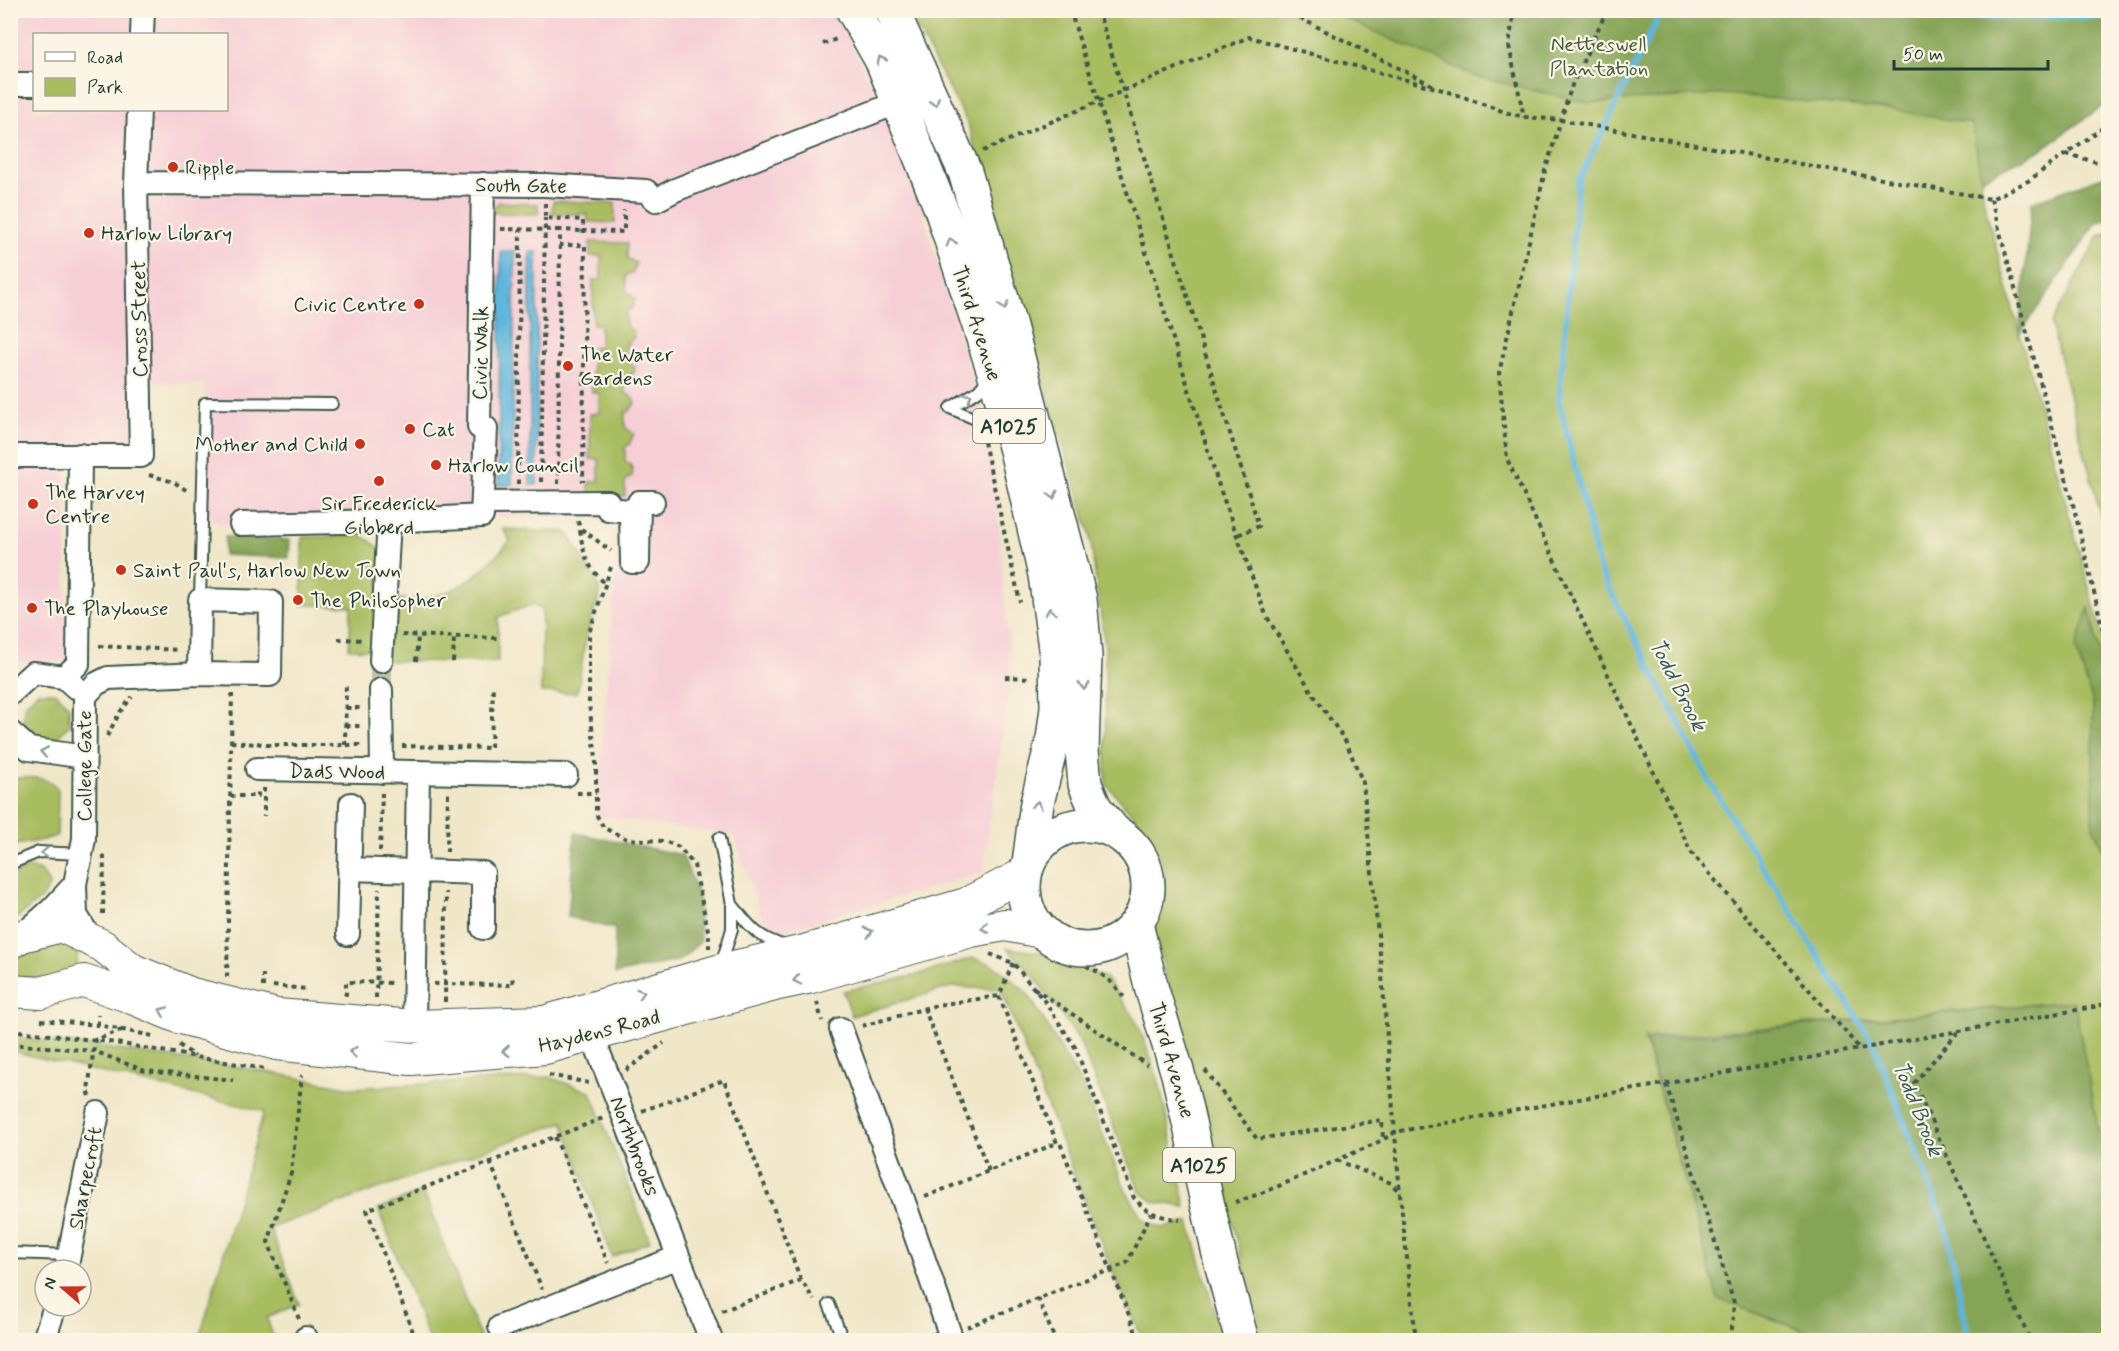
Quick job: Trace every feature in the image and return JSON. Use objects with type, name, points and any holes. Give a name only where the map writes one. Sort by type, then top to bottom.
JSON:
[{"type":"main road","name":"Third Avenue","points":[[892,10],[960,161],[1010,326],[1080,599],[1085,656],[1082,750],[1085,784],[1095,808],[1114,831]]},
{"type":"main road","name":"Third Avenue","points":[[849,23],[882,61],[937,199],[994,372],[1016,450],[1045,575],[1056,655],[1057,708],[1053,739],[1037,803],[1026,869]]},
{"type":"main road","points":[[1026,869],[1040,846],[1065,829],[1095,825],[1114,831]]},
{"type":"main road","name":"A1025","points":[[1026,869],[1025,901],[1031,918],[1046,943],[1059,944],[1078,950],[1098,949],[1119,940],[1136,924],[1145,909],[1148,891],[1147,873],[1140,856],[1129,842],[1114,831]]},
{"type":"main road","name":"Third Avenue","points":[[1136,924],[1140,997]]},
{"type":"main road","name":"Third Avenue","points":[[1098,949],[1140,997],[1178,1074],[1221,1263],[1242,1341]]},
{"type":"street","points":[[142,33],[143,10]]},
{"type":"street","points":[[10,84],[33,84]]},
{"type":"street","name":"South Gate","points":[[136,183],[545,185],[624,188],[646,191],[656,200],[675,190],[884,108]]},
{"type":"street","name":"Cross Street","points":[[80,455],[141,456],[136,183],[139,111]]},
{"type":"street","name":"Civic Walk","points":[[482,510],[486,428],[479,427],[483,184]]},
{"type":"street","points":[[10,456],[80,455],[78,664],[64,677]]},
{"type":"street","points":[[241,524],[389,521],[482,510],[518,502],[608,502],[608,509],[631,511],[632,562],[638,562],[639,502],[654,502]]},
{"type":"street","points":[[381,661],[389,521]]},
{"type":"street","points":[[199,674],[200,600]]},
{"type":"street","name":"College Gate","points":[[92,941],[76,915],[75,884],[84,839],[85,696],[96,684],[108,678],[199,674],[270,675],[272,602],[200,600]]},
{"type":"street","points":[[14,686],[33,673],[64,677],[85,696]]},
{"type":"street","points":[[381,690],[382,772]]},
{"type":"street","points":[[10,732],[29,749],[85,757]]},
{"type":"street","name":"Dads Wood","points":[[261,778],[382,772],[566,775]]},
{"type":"street","points":[[414,1026],[417,772]]},
{"type":"street","name":"Dads Wood","points":[[348,934],[351,804]]},
{"type":"street","points":[[350,869],[483,873],[483,928]]},
{"type":"street","name":"Haydens Road","points":[[84,981],[178,1017],[277,1044],[411,1059],[545,1048],[588,1023],[804,951],[966,904],[1026,869]]},
{"type":"street","points":[[16,940],[53,908],[75,884]]},
{"type":"street","name":"Haydens Road","points":[[722,978],[811,977],[971,931],[1005,925],[1046,943]]},
{"type":"street","name":"Haydens Road","points":[[16,940],[61,926],[104,946],[133,970],[192,994],[277,1015],[414,1026],[588,1023]]},
{"type":"street","points":[[10,991],[40,993],[84,981],[93,961],[92,941]]},
{"type":"street","name":"Northbrooks","points":[[588,1023],[629,1112],[678,1257],[711,1341]]},
{"type":"street","points":[[841,1029],[905,1205],[945,1338]]},
{"type":"street","name":"Sharpecroft","points":[[69,1258],[98,1113]]},
{"type":"street","points":[[500,1327],[678,1257]]},
{"type":"street","points":[[44,1341],[51,1318]]},
{"type":"lane","points":[[994,372],[978,391],[950,408],[987,424],[1016,450]]},
{"type":"lane","points":[[200,600],[205,404],[332,404]]},
{"type":"lane","points":[[718,838],[732,904],[732,929],[724,955],[722,978]]},
{"type":"lane","points":[[10,864],[39,852],[81,854]]},
{"type":"lane","points":[[732,904],[750,928],[773,942],[804,951]]},
{"type":"lane","points":[[10,1253],[39,1258]]},
{"type":"lane","points":[[829,1304],[843,1341]]},
{"type":"path","points":[[1070,10],[1220,489],[1266,615],[1311,691],[1346,742],[1363,783],[1400,1194],[1416,1341]]},
{"type":"path","points":[[1098,10],[1259,526],[1237,535]]},
{"type":"path","points":[[1284,10],[1443,90]]},
{"type":"path","points":[[1514,10],[1509,46],[1524,117]]},
{"type":"path","points":[[1607,10],[1572,84],[1545,171],[1499,373],[1507,459],[1691,852],[1860,1049]]},
{"type":"path","points":[[823,44],[849,23]]},
{"type":"path","points":[[960,161],[1249,37],[1443,90],[1524,117],[1561,120],[1991,199],[2028,181],[2109,124]]},
{"type":"path","points":[[2066,154],[2109,165]]},
{"type":"path","points":[[545,185],[545,229],[564,503],[580,528],[611,550],[612,557]]},
{"type":"path","points":[[482,228],[624,232],[624,188]]},
{"type":"path","points":[[1991,199],[2074,508],[2109,651]]},
{"type":"path","points":[[545,218],[583,220],[583,231]]},
{"type":"path","points":[[518,502],[520,229]]},
{"type":"path","points":[[560,230],[564,503]]},
{"type":"path","points":[[559,245],[585,245],[564,503]]},
{"type":"path","points":[[983,440],[1020,602]]},
{"type":"path","points":[[189,492],[189,503]]},
{"type":"path","points":[[580,528],[583,554],[597,576],[606,584]]},
{"type":"path","points":[[612,564],[589,633],[589,704],[596,758],[596,814],[604,828],[627,838],[664,841],[679,847],[694,865],[709,935],[722,978]]},
{"type":"path","points":[[383,635],[498,638]]},
{"type":"path","points":[[416,661],[418,636]]},
{"type":"path","points":[[453,662],[454,637]]},
{"type":"path","points":[[77,645],[186,650]]},
{"type":"path","points":[[1005,677],[1035,678],[1035,670]]},
{"type":"path","points":[[226,1002],[231,675]]},
{"type":"path","points":[[345,746],[346,683]]},
{"type":"path","points":[[106,737],[120,712],[138,689]]},
{"type":"path","points":[[261,778],[264,816]]},
{"type":"path","points":[[1046,943],[1096,969],[1118,987],[1140,997]]},
{"type":"path","points":[[988,953],[994,947]]},
{"type":"path","points":[[1012,963],[999,996],[1139,1341]]},
{"type":"path","points":[[262,994],[263,974]]},
{"type":"path","points":[[336,992],[346,994],[346,982],[513,985],[512,975]]},
{"type":"path","points":[[263,985],[315,990]]},
{"type":"path","points":[[1030,985],[1155,1071]]},
{"type":"path","points":[[841,1029],[853,1029],[924,1008],[999,996]]},
{"type":"path","points":[[1235,1202],[1259,1195],[1323,1168],[1395,1132],[1958,1032],[2099,1006],[2109,1002]]},
{"type":"path","points":[[924,1008],[990,1171]]},
{"type":"path","points":[[98,1015],[98,1025]]},
{"type":"path","points":[[32,1019],[98,1025],[123,1030],[95,1040],[94,1051]]},
{"type":"path","points":[[1958,1032],[1914,1083],[2030,1341]]},
{"type":"path","points":[[10,1044],[94,1051],[145,1071],[233,1080]]},
{"type":"path","name":"Sharpecroft","points":[[94,1051],[88,1090],[98,1113]]},
{"type":"path","points":[[1198,1070],[1206,1070],[1257,1139],[1382,1120],[1383,1140]]},
{"type":"path","points":[[302,1075],[291,1173],[268,1242],[306,1339]]},
{"type":"path","points":[[416,1341],[367,1210],[555,1137],[724,1080],[801,1280],[816,1302],[829,1304]]},
{"type":"path","points":[[1666,1084],[1734,1303],[1731,1341]]},
{"type":"path","points":[[555,1137],[616,1282]]},
{"type":"path","points":[[905,1205],[1058,1143]]},
{"type":"path","points":[[1337,1160],[1391,1183],[1400,1194]]},
{"type":"path","points":[[490,1162],[550,1307]]},
{"type":"path","points":[[945,1338],[1127,1263],[1151,1213]]},
{"type":"path","points":[[1158,1216],[1180,1220]]},
{"type":"path","points":[[715,1314],[801,1280]]},
{"type":"path","points":[[1038,1298],[1055,1341]]},
{"type":"shaded area","points":[[10,11],[836,11],[911,173],[992,446],[1011,674],[983,873],[768,935],[734,835],[597,816],[619,519],[482,516],[219,525],[202,508],[205,384],[149,382],[143,463],[65,467],[67,661],[11,662]]},
{"type":"green space","points":[[908,11],[1400,11],[1667,77],[1972,119],[1985,207],[2108,657],[2108,1182],[2074,1001],[1644,1038],[1718,1299],[1828,1340],[1264,1340],[1153,928],[1165,869],[1142,826],[1106,784],[1105,646],[1089,530],[968,124]]},
{"type":"green space","name":"Netteswell Plantation","points":[[1328,11],[2108,11],[2108,102],[2039,151],[1981,179],[1972,124],[1888,109],[1723,94],[1589,103],[1477,77]]},
{"type":"green space","points":[[2108,175],[2108,220],[2097,222],[2019,335],[2032,202]]},
{"type":"green space","points":[[553,201],[615,203],[615,223],[588,222],[587,214],[552,214]]},
{"type":"green space","points":[[499,202],[538,204],[538,214],[492,213],[493,208]]},
{"type":"green space","points":[[2108,234],[2108,544],[2051,324],[2099,236]]},
{"type":"green space","name":"The Water Gardens","points":[[590,242],[627,243],[627,258],[636,263],[633,273],[626,275],[626,291],[635,299],[632,308],[626,312],[626,325],[633,331],[634,337],[626,345],[626,359],[635,367],[634,373],[625,378],[625,392],[633,398],[635,403],[629,412],[625,412],[625,427],[634,434],[629,445],[625,447],[625,461],[631,465],[632,476],[625,481],[625,496],[589,496],[589,482],[599,481],[599,459],[590,459],[590,414],[599,413],[599,393],[592,392],[592,348],[600,347],[600,324],[593,324],[593,280],[601,280],[601,256],[590,256]]},
{"type":"green space","points":[[503,529],[567,532],[598,584],[600,593],[586,638],[577,693],[541,692],[542,612],[534,604],[498,617],[498,662],[386,661],[393,599],[426,598],[463,584],[483,569],[510,541]]},
{"type":"green space","points":[[363,536],[380,548],[377,650],[349,649],[351,606],[302,605],[302,537]]},
{"type":"green space","points":[[225,537],[290,540],[289,558],[224,555]]},
{"type":"green space","points":[[2089,608],[2108,687],[2108,860],[2093,827],[2093,703],[2076,649]]},
{"type":"green space","points":[[37,692],[56,692],[69,707],[69,726],[55,739],[37,739],[23,724],[24,706]]},
{"type":"green space","points":[[11,778],[44,779],[54,785],[58,790],[57,835],[40,841],[11,846]]},
{"type":"green space","points":[[575,833],[682,855],[698,894],[700,942],[680,960],[615,974],[615,929],[568,917]]},
{"type":"green space","points":[[30,867],[42,872],[50,885],[43,897],[11,923],[11,876]]},
{"type":"green space","points":[[46,935],[79,949],[75,970],[57,978],[11,978],[10,954]]},
{"type":"green space","points":[[1007,948],[1044,953],[1106,978],[1137,1022],[1158,1078],[1186,1207],[1154,1202],[1140,1192],[1078,1038],[1032,974]]},
{"type":"green space","points":[[973,958],[991,964],[1028,994],[1081,1083],[1126,1191],[1145,1222],[1163,1228],[1189,1222],[1223,1340],[1143,1340],[1112,1270],[1001,989],[951,987],[852,1016],[843,991],[917,975]]},
{"type":"green space","points":[[2074,1001],[2108,1182],[2108,1340],[1831,1340],[1718,1299],[1646,1040]]},
{"type":"green space","points":[[11,1037],[262,1071],[352,1088],[549,1077],[591,1092],[650,1241],[612,1257],[563,1122],[270,1228],[299,1304],[267,1318],[274,1340],[199,1340],[264,1111],[11,1051]]},
{"type":"green space","points":[[423,1191],[481,1340],[429,1340],[378,1209]]},
{"type":"water","points":[[501,251],[515,251],[512,485],[498,485]]},
{"type":"water","points":[[530,252],[537,252],[537,485],[530,485]]},
{"type":"waterway","name":"Todd Brook","points":[[1662,10],[1578,182],[1559,401],[1600,571],[1709,781],[1873,1043],[1947,1230],[1969,1340]]},
{"type":"waterway","points":[[1924,10],[1969,17],[2108,17]]},
{"type":"tunnel","points":[[381,661],[381,690]]},
{"type":"place","name":"Ripple","points":[[173,167]]},
{"type":"place","name":"Harlow Library","points":[[89,233]]},
{"type":"place","name":"Civic Centre","points":[[419,304]]},
{"type":"place","name":"The Water Gardens","points":[[568,366]]},
{"type":"place","name":"Cat","points":[[410,429]]},
{"type":"place","name":"Mother and Child","points":[[360,444]]},
{"type":"place","name":"Harlow Council","points":[[436,465]]},
{"type":"place","name":"Sir Frederick Gibberd","points":[[379,481]]},
{"type":"place","name":"The Harvey Centre","points":[[33,504]]},
{"type":"place","name":"Saint Paul's, Harlow New Town","points":[[121,570]]},
{"type":"place","name":"The Philosopher","points":[[298,600]]},
{"type":"place","name":"The Playhouse","points":[[32,608]]}]
